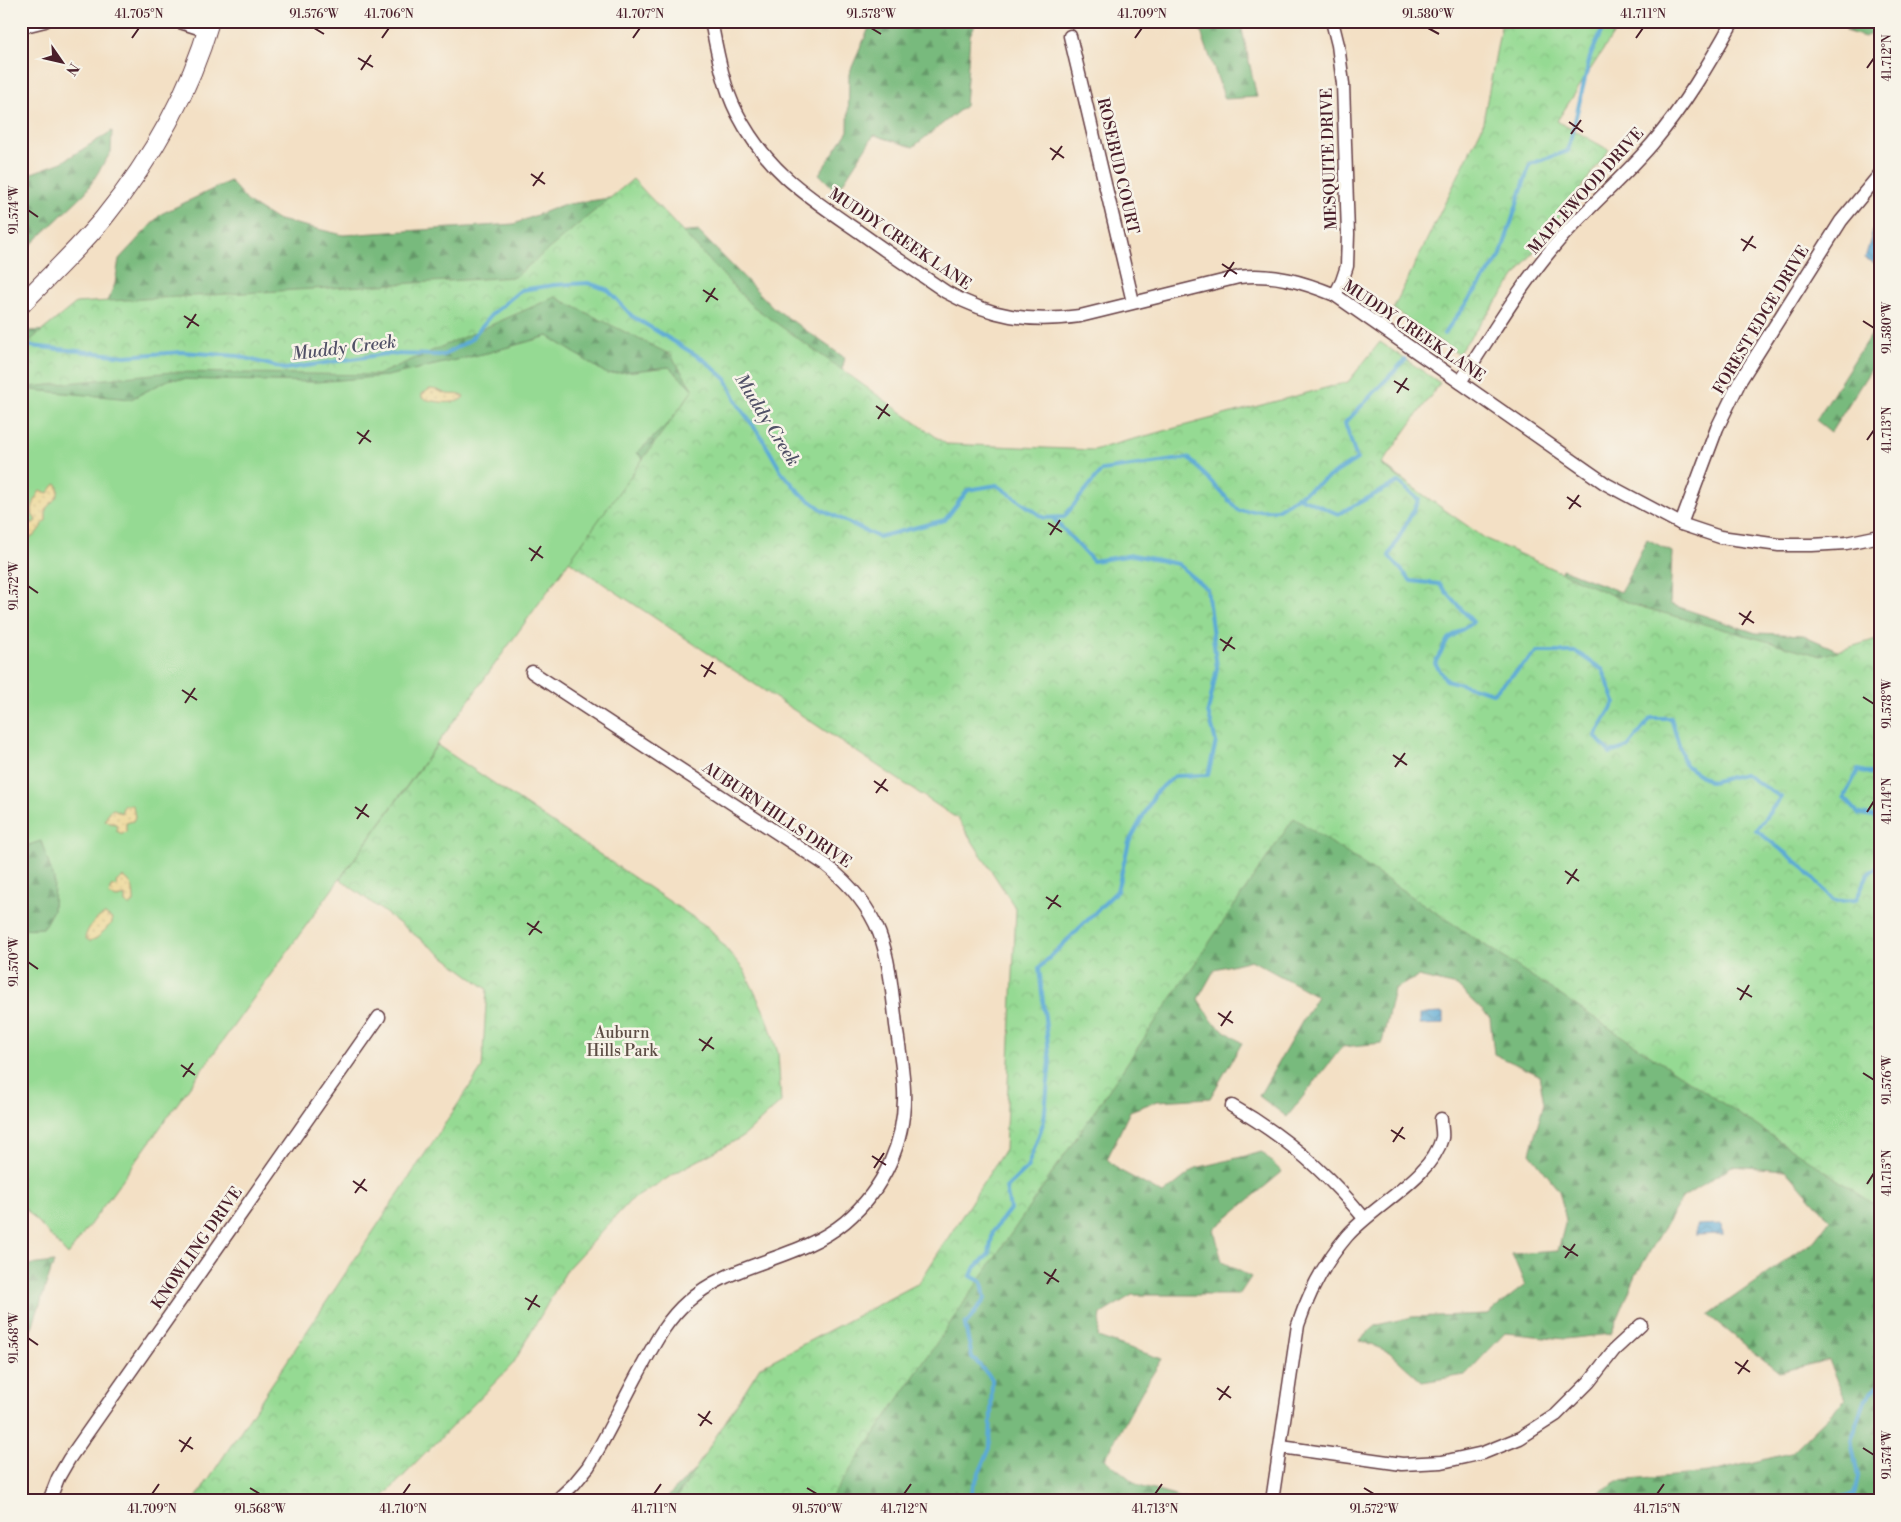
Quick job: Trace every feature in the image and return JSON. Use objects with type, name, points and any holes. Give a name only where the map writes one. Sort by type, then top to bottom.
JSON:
[{"type":"main road","points":[[21,304],[76,249],[127,189],[169,122],[186,86],[209,26]]},
{"type":"street","points":[[21,27],[44,21]]},
{"type":"street","points":[[177,21],[209,26]]},
{"type":"street","name":"MUDDY CREEK LANE","points":[[711,21],[720,65],[736,112],[768,159],[802,192],[946,292],[964,302],[985,310],[1032,320],[1054,320],[1080,316],[1257,275],[1298,281],[1335,295],[1606,484],[1681,524],[1720,537],[1779,545],[1846,543],[1880,536]]},
{"type":"street","name":"MESQUITE DRIVE","points":[[1332,21],[1344,84],[1348,234],[1347,266],[1335,295]]},
{"type":"street","name":"MAPLEWOOD DRIVE","points":[[1460,382],[1525,284],[1555,245],[1652,144],[1704,73],[1733,21]]},
{"type":"street","name":"ROSEBUD COURT","points":[[1070,36],[1134,302]]},
{"type":"street","name":"FOREST EDGE DRIVE","points":[[1681,524],[1717,428],[1740,381],[1841,221],[1880,174]]},
{"type":"street","name":"AUBURN HILLS DRIVE","points":[[532,672],[826,865],[850,886],[871,915],[885,948],[904,1088],[902,1126],[895,1152],[880,1182],[867,1201],[844,1223],[811,1244],[728,1275],[704,1288],[686,1302],[656,1340],[588,1467],[556,1501]]},
{"type":"street","name":"KNOWLING DRIVE","points":[[49,1501],[58,1478],[69,1459],[378,1016]]},
{"type":"street","points":[[1232,1106],[1257,1120],[1285,1141],[1346,1196],[1364,1218]]},
{"type":"street","points":[[1272,1501],[1298,1325],[1306,1302],[1320,1272],[1347,1236],[1364,1218],[1425,1168],[1435,1153],[1442,1137],[1441,1119]]},
{"type":"street","points":[[1281,1447],[1402,1464],[1442,1462],[1483,1453],[1520,1438],[1556,1415],[1589,1382],[1614,1350],[1641,1325]]},
{"type":"green space","points":[[872,21],[977,21],[970,35],[965,106],[913,147],[874,135],[837,192],[819,174],[848,131],[849,74]]},
{"type":"green space","points":[[1197,21],[1240,21],[1257,97],[1225,99]]},
{"type":"green space","points":[[1502,21],[1622,21],[1557,121],[1609,150],[1458,354],[1393,309],[1482,127]]},
{"type":"green space","points":[[1852,21],[1880,21],[1880,26],[1865,37],[1845,31]]},
{"type":"green space","points":[[112,131],[111,152],[85,193],[21,254],[21,177],[62,162]]},
{"type":"green space","points":[[633,179],[751,305],[946,444],[1093,450],[1348,382],[1380,342],[1440,383],[1381,465],[1486,539],[1634,605],[1821,656],[1880,638],[1880,1208],[1294,818],[829,1501],[675,1501],[760,1367],[919,1283],[1005,1149],[1016,909],[958,819],[569,561],[693,390],[671,355],[555,297],[377,375],[172,372],[21,388],[21,348],[76,303],[515,277]]},
{"type":"green space","points":[[230,181],[248,202],[275,219],[343,235],[514,224],[562,205],[637,194],[657,235],[698,231],[774,308],[845,358],[834,400],[678,493],[637,453],[698,394],[669,367],[607,374],[548,336],[487,353],[387,376],[316,382],[170,379],[131,399],[21,389],[21,337],[25,331],[83,329],[102,312],[115,284],[119,259],[161,214]]},
{"type":"green space","points":[[555,297],[671,355],[693,390],[68,1255],[21,1204],[21,388]]},
{"type":"green space","points":[[1880,320],[1880,355],[1831,432],[1816,420]]},
{"type":"green space","points":[[1378,461],[1496,550],[1880,787],[1880,1501],[1584,1501],[1618,1481],[1708,1473],[1791,1453],[1845,1400],[1828,1360],[1779,1372],[1708,1315],[1814,1241],[1830,1220],[1786,1170],[1732,1166],[1682,1198],[1637,1273],[1611,1334],[1565,1339],[1505,1333],[1465,1375],[1422,1382],[1389,1352],[1359,1340],[1377,1325],[1412,1317],[1488,1314],[1525,1285],[1512,1254],[1558,1251],[1566,1220],[1559,1190],[1530,1153],[1544,1103],[1539,1075],[1494,1054],[1490,1018],[1457,986],[1418,977],[1394,989],[1382,1043],[1342,1047],[1287,1117],[1259,1096],[1317,996],[1251,960],[1215,969],[1198,999],[1213,1022],[1242,1043],[1210,1098],[1157,1101],[1130,1111],[1107,1159],[1119,1170],[1163,1194],[1196,1168],[1262,1152],[1282,1172],[1214,1229],[1222,1262],[1251,1277],[1239,1295],[1132,1295],[1101,1314],[1098,1337],[1162,1359],[1142,1391],[1105,1459],[1139,1486],[1193,1501],[663,1501],[783,1384],[926,1284],[1020,1142]]},
{"type":"green space","points":[[1647,539],[1672,552],[1670,604],[1756,633],[1803,635],[1855,658],[1880,723],[1558,580],[1562,569],[1621,592]]},
{"type":"green space","name":"Auburn Hills Park","points":[[437,745],[709,928],[744,970],[767,1018],[778,1053],[781,1102],[744,1136],[684,1168],[630,1201],[568,1268],[513,1364],[379,1501],[194,1501],[482,1068],[487,989],[340,879]]},
{"type":"green space","points":[[41,841],[54,879],[53,910],[43,928],[21,929],[21,850],[23,847]]},
{"type":"green space","points":[[54,1262],[32,1328],[21,1344],[21,1266]]},
{"type":"sand","points":[[430,389],[464,397],[456,402],[438,402],[422,398],[422,394]]},
{"type":"sand","points":[[57,484],[58,492],[46,509],[46,520],[34,536],[21,540],[21,533],[28,523],[36,521],[32,511],[40,490],[48,493]]},
{"type":"sand","points":[[124,805],[133,806],[135,817],[133,821],[126,823],[126,832],[122,834],[117,831],[116,824],[105,820],[109,811],[114,809],[121,813]]},
{"type":"sand","points":[[123,877],[129,881],[133,891],[134,902],[129,906],[125,903],[125,896],[117,898],[109,895],[111,887],[117,886],[116,882]]},
{"type":"sand","points":[[105,914],[112,919],[112,923],[97,938],[90,941],[85,938],[92,924]]},
{"type":"water","points":[[1880,208],[1880,266],[1865,258]]},
{"type":"water","points":[[1443,1013],[1443,1024],[1420,1025],[1420,1014]]},
{"type":"water","points":[[1722,1224],[1723,1234],[1696,1235],[1696,1225]]},
{"type":"waterway","points":[[1444,334],[1500,257],[1530,164],[1568,151],[1590,57],[1606,21]]},
{"type":"waterway","name":"Muddy Creek","points":[[21,345],[125,356],[182,352],[238,356],[285,369],[385,354],[444,355],[470,340],[491,315],[521,290],[554,285],[588,283],[608,290],[632,316],[704,360],[726,379],[739,406],[762,438],[781,471],[801,494],[823,510],[878,537],[945,520],[968,490],[997,485],[1044,518],[1064,517],[1102,470],[1189,458],[1239,511],[1277,510],[1357,459],[1345,423],[1405,360]]},
{"type":"waterway","name":"Muddy Creek","points":[[1299,497],[1338,514],[1398,482],[1419,500],[1389,556],[1411,581],[1439,584],[1473,622],[1448,639],[1435,663],[1446,680],[1493,693],[1537,652],[1576,652],[1603,670],[1615,702],[1595,736],[1610,753],[1628,747],[1651,718],[1671,718],[1685,765],[1711,782],[1744,774],[1781,797],[1756,830],[1802,866],[1834,901],[1856,900],[1868,874],[1880,864]]},
{"type":"waterway","points":[[969,1501],[990,1448],[992,1379],[972,1357],[965,1325],[985,1299],[982,1282],[971,1276],[974,1269],[989,1254],[993,1231],[1010,1209],[1006,1188],[1027,1168],[1044,1121],[1050,1061],[1039,968],[1117,891],[1129,842],[1156,792],[1175,776],[1208,775],[1216,742],[1208,712],[1217,668],[1207,589],[1178,564],[1133,555],[1093,561],[1053,518]]},
{"type":"waterway","name":"Muddy Creek","points":[[1880,776],[1858,770],[1844,797],[1859,814],[1880,817]]},
{"type":"waterway","points":[[1829,1501],[1854,1495],[1858,1476],[1851,1441],[1865,1401],[1880,1383]]}]
